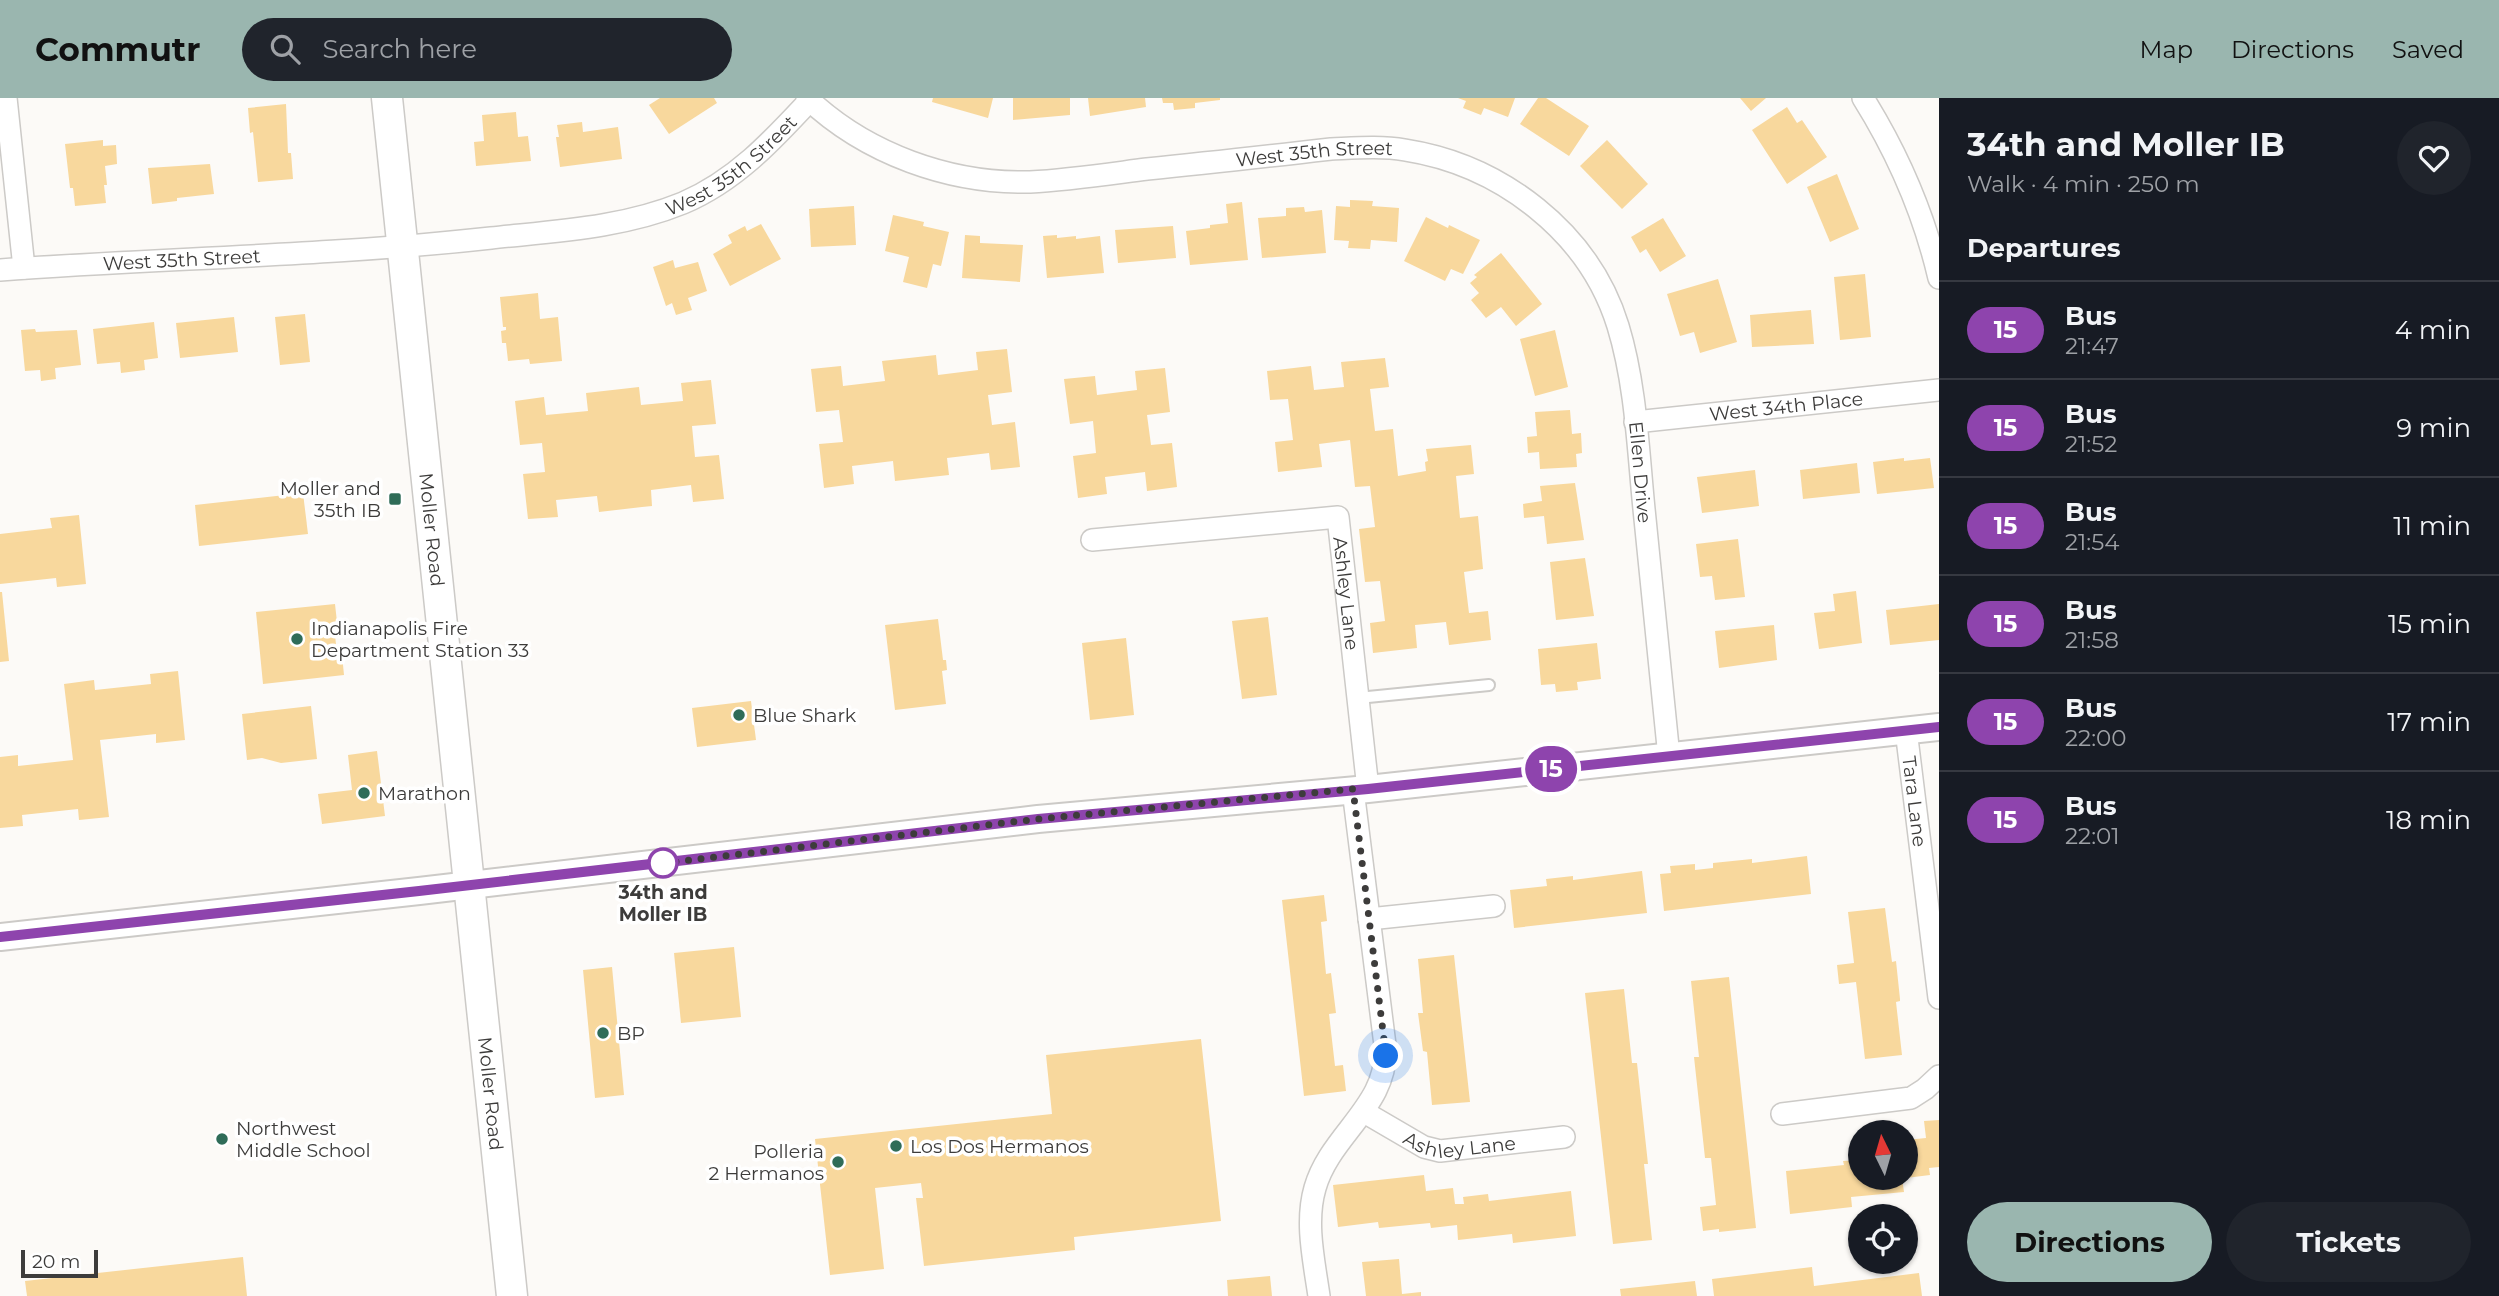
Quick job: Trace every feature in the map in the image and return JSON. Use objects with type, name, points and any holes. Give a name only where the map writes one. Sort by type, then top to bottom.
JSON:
[{"type":"main road","name":"Moller Road","points":[[387,98],[512,1296]]},
{"type":"street","points":[[6,98],[24,268]]},
{"type":"street","points":[[1863,98],[1889,142],[1913,197],[1939,278]]},
{"type":"street","name":"West 35th Street","points":[[0,270],[402,248],[600,226],[660,212],[707,191],[736,172],[773,140],[809,99],[848,131],[869,144],[926,167],[973,177],[1033,181],[1331,149],[1380,148],[1405,150],[1473,168],[1494,179],[1543,213]]},
{"type":"street","name":"Ellen Drive","points":[[1543,213],[1562,231],[1584,260],[1614,314],[1629,373],[1669,757]]},
{"type":"street","name":"West 34th Place","points":[[1635,422],[1939,390]]},
{"type":"street","name":"Ashley Lane","points":[[1092,540],[1338,517],[1358,698],[1360,789],[1369,919],[1386,1056],[1381,1082],[1364,1112],[1331,1153],[1315,1187],[1311,1227],[1319,1296]]},
{"type":"street","points":[[0,937],[1038,819],[1360,789],[1939,727]]},
{"type":"street","name":"Tara Lane","points":[[1906,730],[1939,998]]},
{"type":"street","points":[[1369,919],[1494,905]]},
{"type":"street","points":[[1782,1114],[1911,1098],[1925,1090],[1939,1076]]},
{"type":"street","name":"Ashley Lane","points":[[1364,1112],[1424,1147],[1440,1151],[1563,1137]]},
{"type":"lane","points":[[1358,698],[1489,685]]},
{"type":"building","points":[[660,98],[714,98],[717,103],[669,134],[649,105]]},
{"type":"building","points":[[933,98],[993,98],[988,118],[932,102]]},
{"type":"building","points":[[1013,98],[1070,98],[1070,115],[1013,120]]},
{"type":"building","points":[[1088,98],[1145,98],[1146,107],[1090,116]]},
{"type":"building","points":[[1162,98],[1220,100],[1195,103],[1195,108],[1174,110],[1173,103],[1163,103]]},
{"type":"building","points":[[1458,98],[1515,98],[1508,117],[1484,108],[1481,115],[1463,108],[1466,101]]},
{"type":"building","points":[[1538,98],[1546,98],[1589,126],[1569,156],[1520,124]]},
{"type":"building","points":[[1740,98],[1766,98],[1751,111]]},
{"type":"building","points":[[286,104],[288,153],[291,153],[293,179],[258,182],[248,108]]},
{"type":"building","points":[[1787,107],[1797,123],[1802,120],[1827,157],[1787,184],[1752,130]]},
{"type":"building","points":[[516,112],[518,137],[528,136],[531,161],[476,166],[474,142],[484,141],[482,115]]},
{"type":"building","points":[[582,122],[583,132],[618,127],[622,159],[560,167],[557,125]]},
{"type":"building","points":[[103,140],[103,146],[116,145],[117,164],[105,166],[106,203],[75,206],[65,144]]},
{"type":"building","points":[[1607,140],[1648,184],[1622,209],[1580,166]]},
{"type":"building","points":[[210,164],[214,194],[152,204],[148,168]]},
{"type":"building","points":[[1837,174],[1859,229],[1830,242],[1807,187]]},
{"type":"building","points":[[1350,200],[1373,201],[1372,206],[1399,208],[1397,242],[1371,240],[1370,249],[1348,248],[1349,241],[1334,240],[1336,206],[1350,207]]},
{"type":"building","points":[[1242,202],[1248,260],[1190,265],[1186,231],[1228,223],[1226,204]]},
{"type":"building","points":[[854,206],[856,245],[811,247],[809,209]]},
{"type":"building","points":[[1304,207],[1305,212],[1322,210],[1326,253],[1262,258],[1258,218],[1286,216],[1286,208]]},
{"type":"building","points":[[893,215],[924,222],[923,226],[949,232],[941,266],[933,264],[927,288],[903,282],[909,257],[885,251]]},
{"type":"building","points":[[1426,217],[1480,240],[1463,274],[1451,269],[1445,281],[1404,261]]},
{"type":"building","points":[[1663,218],[1686,256],[1660,272],[1646,249],[1640,253],[1631,237]]},
{"type":"building","points":[[761,224],[781,259],[730,286],[713,254],[732,243],[728,235],[745,226],[747,231]]},
{"type":"building","points":[[1173,226],[1176,258],[1118,263],[1115,230]]},
{"type":"building","points":[[965,235],[980,236],[980,243],[1023,245],[1020,282],[962,278]]},
{"type":"building","points":[[1057,235],[1057,238],[1076,236],[1076,239],[1100,236],[1104,273],[1047,278],[1043,236]]},
{"type":"building","points":[[1501,253],[1542,304],[1516,326],[1501,307],[1486,318],[1471,300],[1479,293],[1470,283],[1477,277],[1474,275]]},
{"type":"building","points":[[673,260],[675,268],[698,262],[707,291],[688,298],[692,310],[676,315],[672,303],[666,306],[653,267]]},
{"type":"building","points":[[1865,274],[1871,337],[1840,340],[1834,277]]},
{"type":"building","points":[[1718,279],[1737,342],[1700,353],[1694,332],[1680,336],[1667,294]]},
{"type":"building","points":[[538,293],[540,319],[558,317],[562,361],[530,364],[529,359],[508,361],[506,343],[502,343],[501,331],[506,330],[506,327],[503,327],[500,297]]},
{"type":"building","points":[[1811,310],[1814,344],[1752,347],[1750,315]]},
{"type":"building","points":[[305,314],[310,362],[280,365],[275,317]]},
{"type":"building","points":[[234,317],[238,352],[180,358],[176,323]]},
{"type":"building","points":[[154,322],[158,358],[144,360],[145,370],[121,373],[120,362],[97,364],[93,329]]},
{"type":"building","points":[[35,329],[36,332],[77,330],[81,365],[55,368],[56,379],[41,381],[40,370],[25,371],[21,330]]},
{"type":"building","points":[[1555,330],[1568,387],[1535,396],[1520,339]]},
{"type":"building","points":[[1007,349],[1012,392],[988,395],[992,425],[1015,422],[1020,467],[991,470],[989,453],[947,458],[949,475],[895,481],[893,461],[852,466],[854,484],[824,488],[819,444],[843,442],[839,410],[816,412],[811,369],[841,366],[843,386],[885,381],[882,361],[936,355],[938,375],[978,370],[976,352]]},
{"type":"building","points":[[1385,358],[1389,387],[1370,389],[1375,431],[1393,429],[1398,476],[1426,471],[1426,449],[1471,445],[1474,474],[1456,476],[1460,518],[1478,516],[1483,569],[1464,572],[1469,613],[1488,611],[1491,640],[1449,645],[1446,622],[1415,625],[1417,648],[1373,653],[1370,623],[1385,621],[1380,581],[1365,582],[1359,529],[1375,527],[1370,486],[1355,487],[1350,440],[1319,444],[1322,467],[1278,472],[1275,442],[1293,440],[1288,399],[1270,400],[1267,371],[1311,366],[1314,390],[1344,387],[1341,362]]},
{"type":"building","points":[[1165,368],[1170,412],[1147,415],[1151,445],[1172,443],[1177,487],[1147,491],[1145,472],[1105,477],[1107,494],[1078,498],[1073,456],[1096,453],[1093,421],[1070,424],[1064,379],[1095,376],[1097,395],[1137,390],[1135,371]]},
{"type":"building","points":[[711,380],[716,424],[692,426],[695,457],[719,455],[724,499],[693,502],[691,485],[651,490],[652,506],[599,512],[597,496],[556,500],[558,517],[528,519],[523,474],[545,472],[542,443],[520,445],[515,401],[544,397],[546,415],[588,411],[586,393],[639,387],[641,405],[683,401],[681,383]]},
{"type":"building","points":[[1570,410],[1572,434],[1581,433],[1582,453],[1576,454],[1577,467],[1540,469],[1539,452],[1528,453],[1527,437],[1537,436],[1535,412]]},
{"type":"building","points":[[1904,458],[1904,461],[1930,458],[1934,488],[1877,494],[1873,462]]},
{"type":"building","points":[[1857,463],[1860,493],[1803,499],[1800,470]]},
{"type":"building","points":[[1755,470],[1759,506],[1702,513],[1697,477]]},
{"type":"building","points":[[1575,483],[1584,540],[1547,544],[1544,516],[1524,518],[1523,504],[1542,501],[1540,486]]},
{"type":"building","points":[[303,493],[308,534],[199,546],[195,505]]},
{"type":"building","points":[[79,515],[86,584],[57,587],[56,578],[0,584],[0,534],[52,528],[50,518]]},
{"type":"building","points":[[1738,539],[1745,597],[1715,600],[1712,576],[1700,577],[1696,544]]},
{"type":"building","points":[[1585,558],[1594,616],[1556,620],[1550,562]]},
{"type":"building","points":[[1856,591],[1862,643],[1819,649],[1814,613],[1835,611],[1833,594]]},
{"type":"building","points":[[0,592],[9,661],[0,662]]},
{"type":"building","name":"Indianapolis Fire Department Station 33","points":[[335,604],[337,656],[342,655],[344,675],[263,684],[256,612]]},
{"type":"building","points":[[1939,604],[1939,640],[1890,645],[1886,610]]},
{"type":"building","points":[[1268,617],[1277,695],[1242,699],[1232,621]]},
{"type":"building","points":[[938,619],[943,660],[946,660],[947,670],[942,671],[946,704],[895,710],[885,625]]},
{"type":"building","points":[[1774,625],[1777,660],[1719,668],[1715,631]]},
{"type":"building","points":[[1126,638],[1134,715],[1090,720],[1082,643]]},
{"type":"building","points":[[1597,643],[1601,679],[1577,682],[1578,690],[1556,692],[1555,684],[1541,685],[1538,649]]},
{"type":"building","points":[[178,671],[185,740],[156,743],[156,734],[100,740],[109,817],[79,820],[78,809],[22,815],[23,826],[0,828],[0,757],[18,755],[18,766],[73,760],[64,684],[94,680],[95,690],[151,684],[150,674]]},
{"type":"building","points":[[751,701],[756,740],[697,747],[692,708]]},
{"type":"building","points":[[311,706],[317,759],[281,763],[262,758],[247,760],[242,714]]},
{"type":"building","points":[[377,751],[385,816],[322,824],[318,794],[352,790],[348,755]]},
{"type":"building","points":[[1807,856],[1811,894],[1664,911],[1660,874],[1671,873],[1670,866],[1695,864],[1695,870],[1713,868],[1713,863],[1752,859],[1752,863]]},
{"type":"building","points":[[1642,871],[1647,913],[1514,928],[1510,890],[1547,886],[1546,879],[1573,876],[1573,880]]},
{"type":"building","points":[[1324,895],[1327,921],[1321,922],[1326,974],[1331,973],[1336,1013],[1329,1014],[1335,1066],[1343,1065],[1346,1091],[1304,1096],[1282,900]]},
{"type":"building","points":[[1885,908],[1892,962],[1896,961],[1900,1001],[1896,1002],[1902,1055],[1865,1059],[1856,982],[1839,984],[1837,965],[1854,963],[1848,912]]},
{"type":"building","points":[[734,947],[741,1017],[681,1023],[674,953]]},
{"type":"building","points":[[1454,955],[1470,1102],[1432,1105],[1427,1052],[1423,1051],[1418,1013],[1423,1013],[1418,959]]},
{"type":"building","name":"BP","points":[[612,967],[624,1095],[595,1098],[583,970]]},
{"type":"building","points":[[1729,977],[1756,1228],[1703,1231],[1700,1207],[1716,1205],[1711,1158],[1705,1158],[1694,1057],[1699,1057],[1691,981]]},
{"type":"building","points":[[1624,989],[1632,1063],[1637,1063],[1648,1164],[1644,1164],[1652,1240],[1613,1244],[1585,993]]},
{"type":"building","points":[[1201,1039],[1221,1221],[1074,1237],[1075,1250],[924,1266],[916,1198],[923,1198],[921,1183],[875,1188],[884,1269],[830,1275],[815,1139],[1052,1114],[1046,1055]]},
{"type":"building","points":[[1939,1120],[1939,1167],[1929,1168],[1930,1175],[1918,1176],[1918,1139],[1926,1138],[1924,1121]]},
{"type":"building","points":[[1843,1161],[1848,1161],[1848,1190],[1904,1192],[1851,1197],[1852,1204],[1848,1204],[1848,1207],[1790,1214],[1786,1171],[1844,1165]]},
{"type":"building","points":[[1424,1175],[1426,1191],[1453,1188],[1455,1204],[1464,1204],[1463,1197],[1488,1194],[1489,1201],[1571,1191],[1576,1236],[1513,1243],[1512,1234],[1458,1240],[1457,1225],[1431,1228],[1430,1223],[1379,1228],[1378,1222],[1338,1227],[1333,1185]]},
{"type":"building","points":[[243,1257],[247,1296],[27,1296],[25,1281]]},
{"type":"building","points":[[1399,1259],[1402,1294],[1421,1292],[1421,1296],[1366,1296],[1362,1262]]},
{"type":"building","points":[[1812,1267],[1814,1286],[1919,1273],[1922,1296],[1714,1296],[1712,1279]]},
{"type":"building","points":[[1270,1276],[1272,1296],[1228,1296],[1227,1280]]},
{"type":"building","points":[[1695,1281],[1697,1296],[1621,1296],[1620,1289]]},
{"type":"bus line","name":"15","points":[[0,937],[1038,819],[1368,789],[1939,727]]},
{"type":"place","name":"Moller and 35th IB","points":[[395,499]]},
{"type":"place","name":"Indianapolis Fire Department Station 33","points":[[297,639]]},
{"type":"place","name":"Blue Shark","points":[[739,715]]},
{"type":"place","name":"Marathon","points":[[364,793]]},
{"type":"place","name":"34th and Moller IB","points":[[663,863]]},
{"type":"place","name":"BP","points":[[603,1033]]},
{"type":"place","name":"Northwest Middle School","points":[[222,1139]]},
{"type":"place","name":"Los Dos Hermanos","points":[[896,1146]]},
{"type":"place","name":"Polleria 2 Hermanos","points":[[838,1162]]},
{"type":"route","points":[[663,863],[657,864],[1038,819],[1353,789],[1386,1056]]}]
